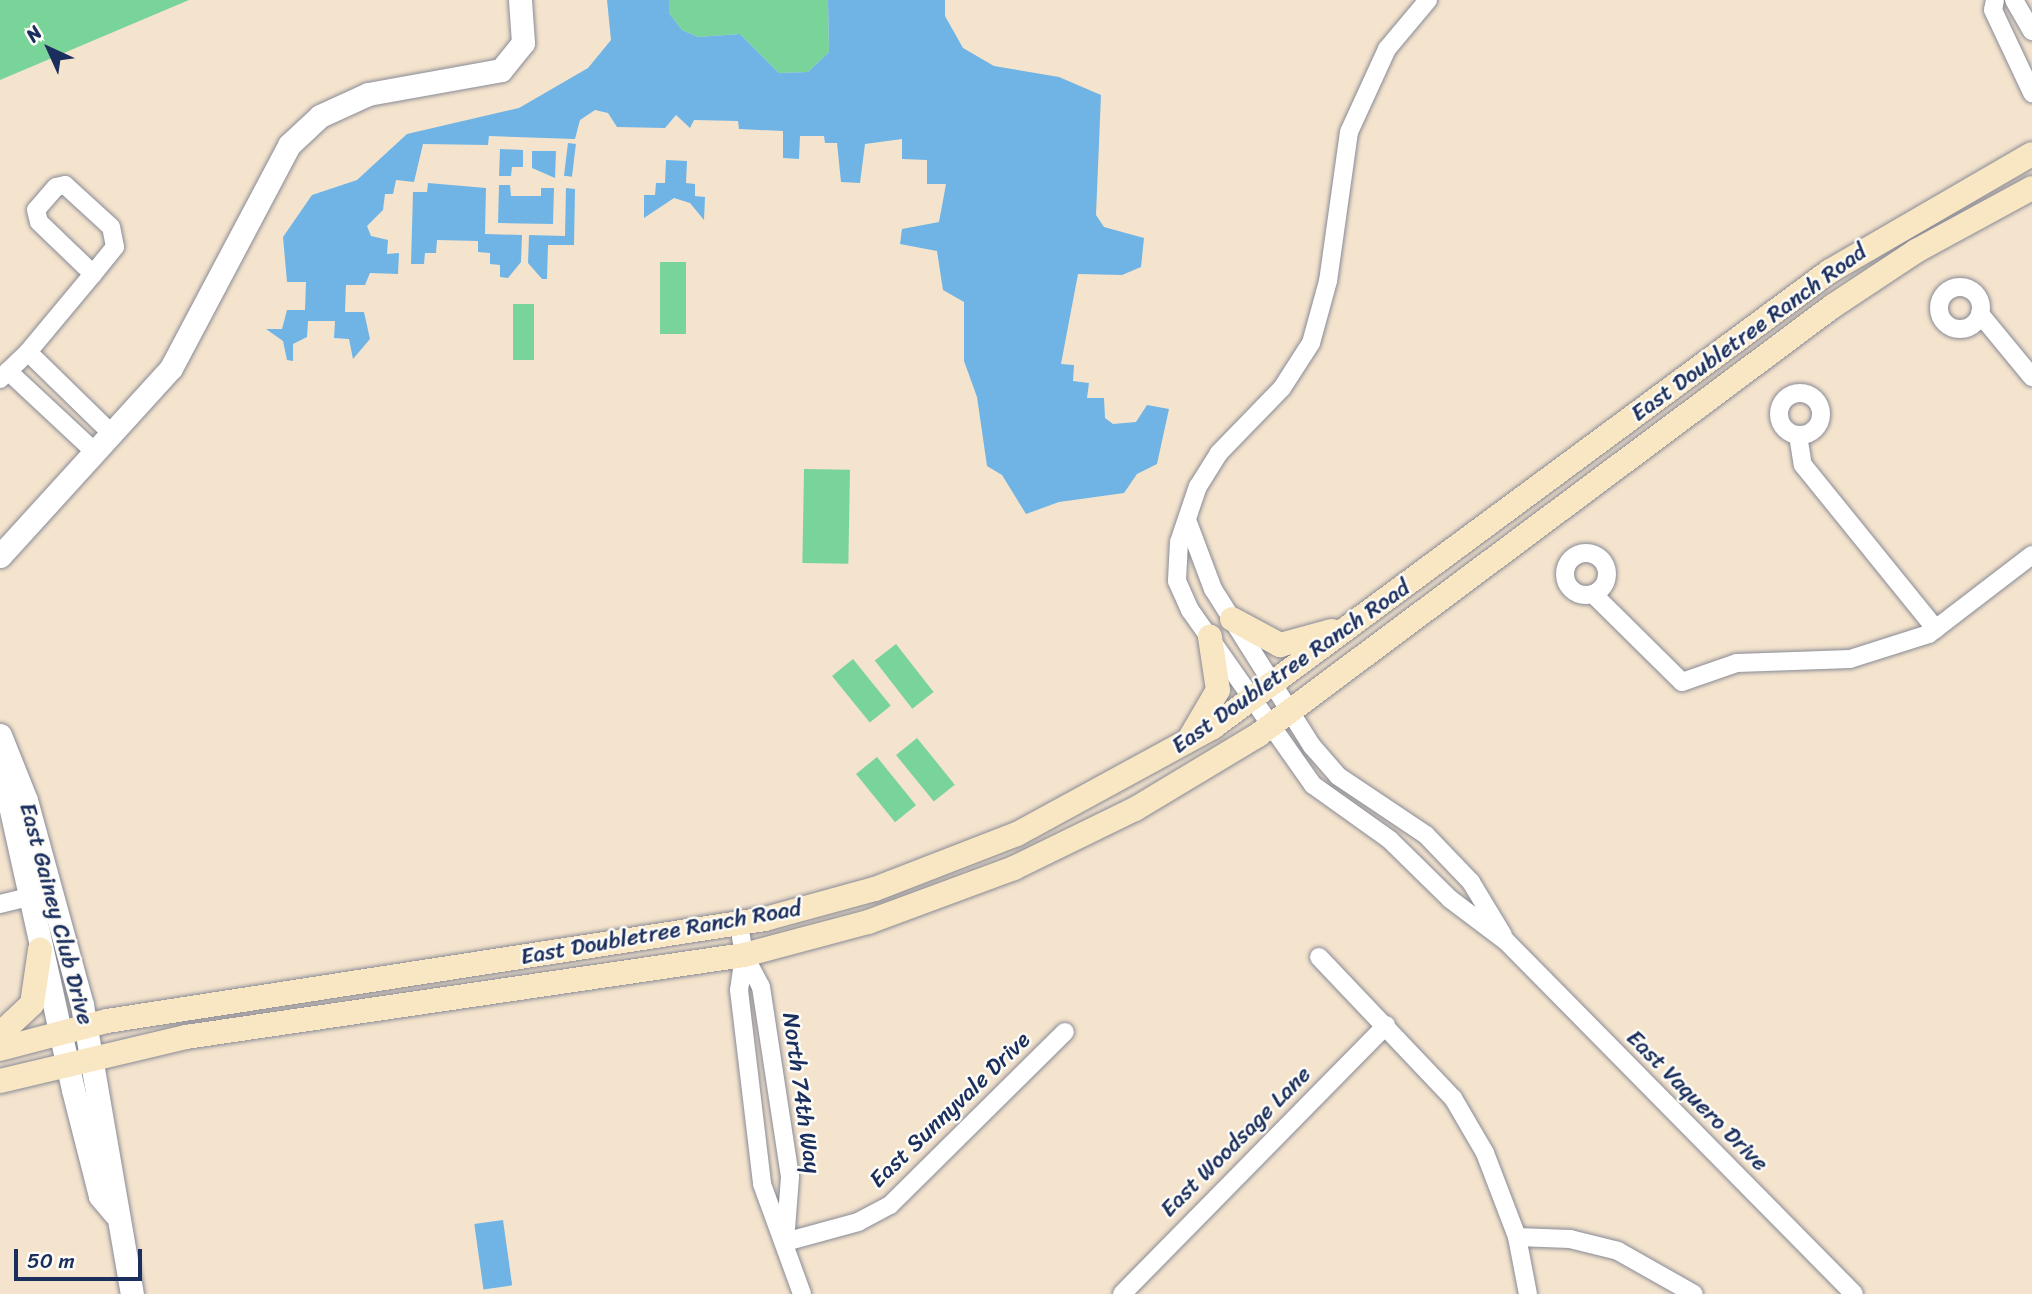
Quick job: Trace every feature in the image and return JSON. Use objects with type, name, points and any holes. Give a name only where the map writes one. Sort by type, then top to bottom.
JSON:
[{"type":"main road","name":"East Doubletree Ranch Road","points":[[0,1049],[87,1025],[739,924],[849,897],[969,854],[1070,809],[1181,747],[1254,699],[1830,271],[2032,154]]},
{"type":"main road","name":"East Doubletree Ranch Road","points":[[0,1081],[93,1056],[744,955],[868,922],[1014,868],[1135,809],[1281,719],[1833,306],[1937,238],[2032,188]]},
{"type":"main road","points":[[1232,619],[1280,645],[1359,621]]},
{"type":"main road","points":[[1181,747],[1218,690],[1210,637]]},
{"type":"main road","points":[[0,1034],[32,1004],[40,950]]},
{"type":"street","points":[[0,556],[113,435],[181,353],[289,145],[320,116],[368,94],[501,70],[523,43],[520,0]]},
{"type":"street","points":[[1281,719],[1254,699],[1210,637],[1177,581],[1178,541],[1213,462],[1282,388],[1311,343],[1328,281],[1349,132],[1387,49],[1428,0]]},
{"type":"street","points":[[1994,0],[1993,10],[2032,93]]},
{"type":"street","points":[[2014,0],[2032,32]]},
{"type":"street","points":[[93,274],[39,222],[36,210],[56,187],[65,185],[110,227],[115,247],[93,274],[28,352],[4,375],[95,452]]},
{"type":"street","points":[[1980,314],[2032,377]]},
{"type":"street","points":[[28,352],[113,435]]},
{"type":"street","points":[[1798,435],[1811,477],[1936,629]]},
{"type":"street","points":[[1187,520],[1213,589],[1275,684],[1281,719]]},
{"type":"street","points":[[1593,594],[1682,682],[1737,663],[1850,659],[1936,629],[2032,555]]},
{"type":"street","name":"East Vaquero Drive","points":[[1281,719],[1325,761],[1360,789],[1409,818],[1471,882],[1507,942]]},
{"type":"street","name":"East Vaquero Drive","points":[[1281,719],[1313,785],[1390,840],[1450,899],[1507,942],[1854,1294]]},
{"type":"street","name":"East Gainey Club Drive","points":[[0,735],[52,891],[87,1025],[118,1190],[115,1214]]},
{"type":"street","name":"East Gainey Club Drive","points":[[0,758],[27,897],[66,1062],[100,1196],[115,1214]]},
{"type":"street","points":[[1346,810],[1360,789]]},
{"type":"street","points":[[1390,840],[1409,818]]},
{"type":"street","points":[[0,904],[52,891]]},
{"type":"street","name":"North 74th Way","points":[[739,924],[744,955],[739,990],[759,1160],[767,1205],[785,1242],[802,1294]]},
{"type":"street","name":"North 74th Way","points":[[744,955],[761,987],[787,1158],[792,1203],[785,1242]]},
{"type":"street","points":[[1319,957],[1453,1098],[1485,1153],[1517,1237],[1528,1294]]},
{"type":"street","name":"East Woodsage Lane","points":[[1122,1294],[1386,1025]]},
{"type":"street","name":"East Sunnyvale Drive","points":[[785,1242],[858,1222],[890,1205],[1065,1032]]},
{"type":"street","points":[[759,1160],[787,1158]]},
{"type":"street","points":[[115,1214],[132,1294]]},
{"type":"street","points":[[1517,1237],[1570,1239],[1618,1251],[1694,1294]]},
{"type":"green space","points":[[0,0],[189,0],[0,80]]},
{"type":"green space","points":[[669,0],[828,0],[829,52],[808,72],[779,73],[740,34],[698,37],[682,30],[669,13]]},
{"type":"green space","points":[[660,262],[686,262],[686,334],[660,334]]},
{"type":"green space","points":[[513,304],[534,304],[534,360],[513,360]]},
{"type":"green space","points":[[804,469],[850,470],[848,564],[802,563]]},
{"type":"green space","points":[[896,644],[934,692],[912,709],[875,661]]},
{"type":"green space","points":[[853,659],[891,706],[870,723],[832,676]]},
{"type":"green space","points":[[917,738],[955,785],[934,802],[896,755]]},
{"type":"green space","points":[[877,757],[916,805],[895,822],[856,774]]},
{"type":"water","points":[[607,0],[669,0],[669,13],[682,30],[698,37],[740,34],[779,73],[808,72],[829,52],[828,0],[945,0],[945,16],[963,48],[994,66],[1059,77],[1101,95],[1096,215],[1104,227],[1144,238],[1141,267],[1122,275],[1078,274],[1061,364],[1074,365],[1073,381],[1089,383],[1087,398],[1104,398],[1105,418],[1113,424],[1136,422],[1147,405],[1169,409],[1157,464],[1137,474],[1124,493],[1059,502],[1026,514],[1002,475],[987,466],[977,397],[964,361],[964,302],[943,290],[937,251],[900,244],[902,229],[939,222],[946,184],[927,184],[927,160],[902,159],[902,139],[865,144],[860,183],[841,182],[837,143],[825,143],[824,136],[800,136],[799,159],[783,158],[783,131],[739,129],[738,121],[694,120],[690,128],[676,115],[665,128],[617,127],[608,113],[595,110],[580,120],[575,139],[489,136],[488,145],[423,144],[414,182],[396,180],[393,194],[385,194],[383,210],[367,226],[371,236],[388,240],[387,254],[399,253],[398,274],[370,273],[365,285],[346,285],[345,312],[364,312],[370,339],[353,359],[349,339],[334,338],[335,321],[308,321],[307,337],[293,344],[293,361],[287,360],[283,341],[266,329],[282,329],[287,310],[305,310],[306,282],[287,282],[283,237],[312,195],[357,180],[407,134],[519,108],[588,68],[611,40]]},
{"type":"water","points":[[568,143],[576,144],[572,177],[564,176]]},
{"type":"water","points":[[500,149],[523,150],[523,167],[512,167],[511,176],[499,176]]},
{"type":"water","points":[[532,151],[556,151],[555,178],[532,168]]},
{"type":"water","points":[[666,160],[687,161],[686,183],[695,184],[695,196],[705,197],[704,220],[690,203],[674,198],[644,218],[644,195],[655,195],[656,183],[665,183]]},
{"type":"water","points":[[428,183],[486,188],[485,234],[522,235],[521,262],[508,278],[500,277],[500,265],[490,264],[490,253],[478,252],[478,241],[437,240],[436,253],[425,253],[424,264],[411,264],[413,192],[427,192]]},
{"type":"water","points":[[499,185],[510,185],[511,196],[541,196],[541,188],[554,188],[553,224],[498,223]]},
{"type":"water","points":[[566,188],[575,189],[574,245],[548,245],[547,279],[542,279],[528,263],[529,235],[565,236]]},
{"type":"water","points":[[503,1220],[512,1285],[483,1289],[474,1224]]}]
